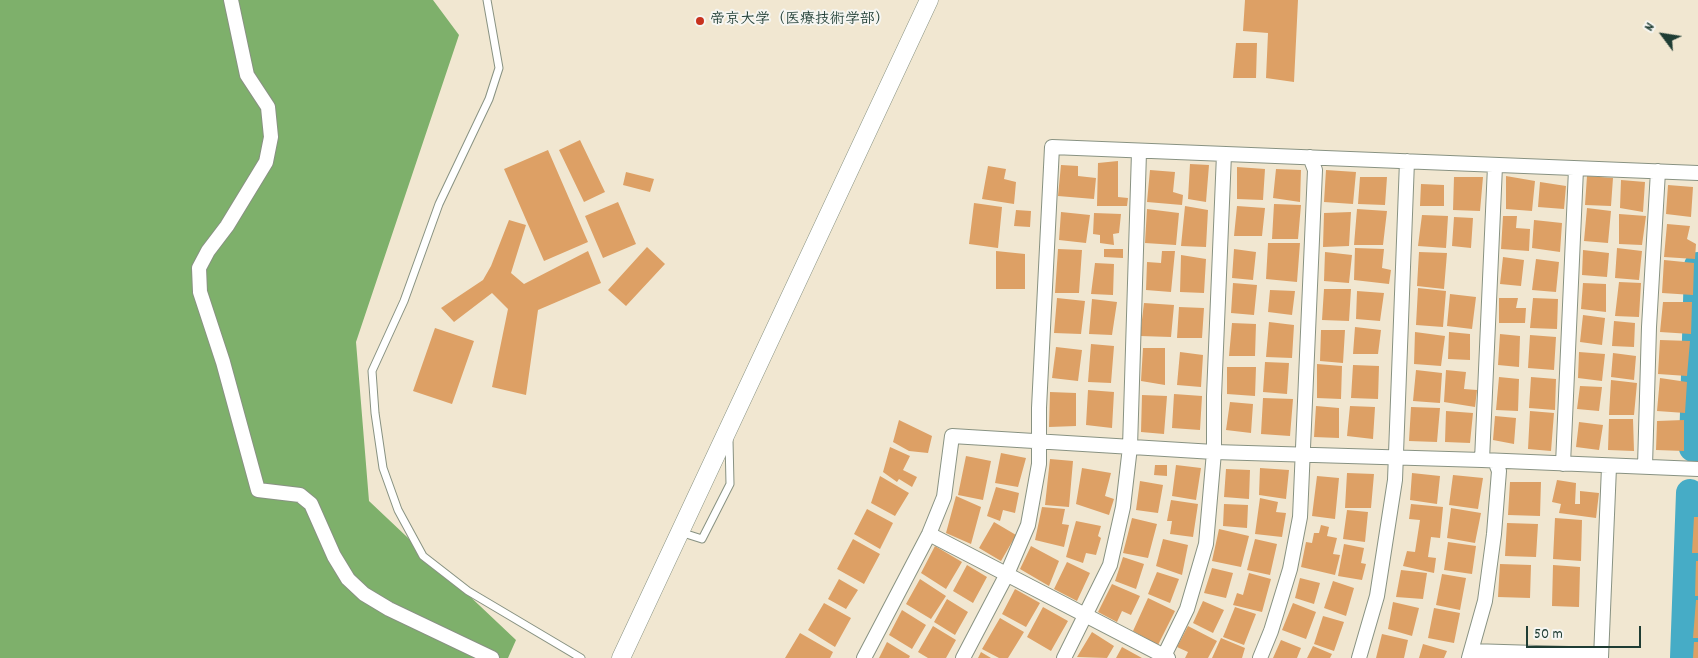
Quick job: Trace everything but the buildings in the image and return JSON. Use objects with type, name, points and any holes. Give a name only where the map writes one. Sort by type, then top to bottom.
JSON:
[{"type":"street","points":[[230,0],[247,75],[268,107],[271,137],[266,162],[228,226],[208,251],[199,268],[200,292],[223,362],[258,490],[300,495],[311,504],[334,556],[348,579],[364,594],[389,609],[492,658]]},
{"type":"street","points":[[621,658],[929,0]]},
{"type":"street","points":[[964,658],[1007,574],[1028,525],[1039,464],[1052,147],[1695,173]]},
{"type":"street","points":[[1064,658],[1110,566],[1123,506],[1130,446],[1139,152]]},
{"type":"street","points":[[929,534],[1165,657],[1187,609],[1206,544],[1214,452],[1224,154]]},
{"type":"street","points":[[1260,658],[1271,631],[1290,568],[1300,517],[1315,170],[1310,157]]},
{"type":"street","points":[[1359,658],[1377,596],[1392,514],[1407,161]]},
{"type":"street","points":[[1488,461],[1495,166]]},
{"type":"street","points":[[1564,464],[1576,169]]},
{"type":"street","points":[[1646,466],[1650,327],[1658,172]]},
{"type":"street","points":[[864,658],[929,534],[944,496],[952,436],[1214,452],[1395,456],[1609,467],[1646,466],[1698,469]]},
{"type":"street","points":[[1488,461],[1499,470],[1494,534],[1485,601],[1470,655],[1601,657],[1609,467]]},
{"type":"lane","points":[[487,0],[500,68],[489,99],[439,204],[404,301],[372,371],[375,413],[383,468],[398,510],[424,556],[468,591],[581,658]]},
{"type":"lane","points":[[680,532],[702,540],[730,484],[729,426]]},
{"type":"green space","points":[[0,0],[433,0],[459,35],[356,342],[369,501],[516,640],[508,658],[0,658]]},
{"type":"waterway","points":[[1693,448],[1698,266]]},
{"type":"waterway","points":[[1684,658],[1690,493]]},
{"type":"place","name":"帝京大学（医療技術学部）","points":[[700,21]]}]
